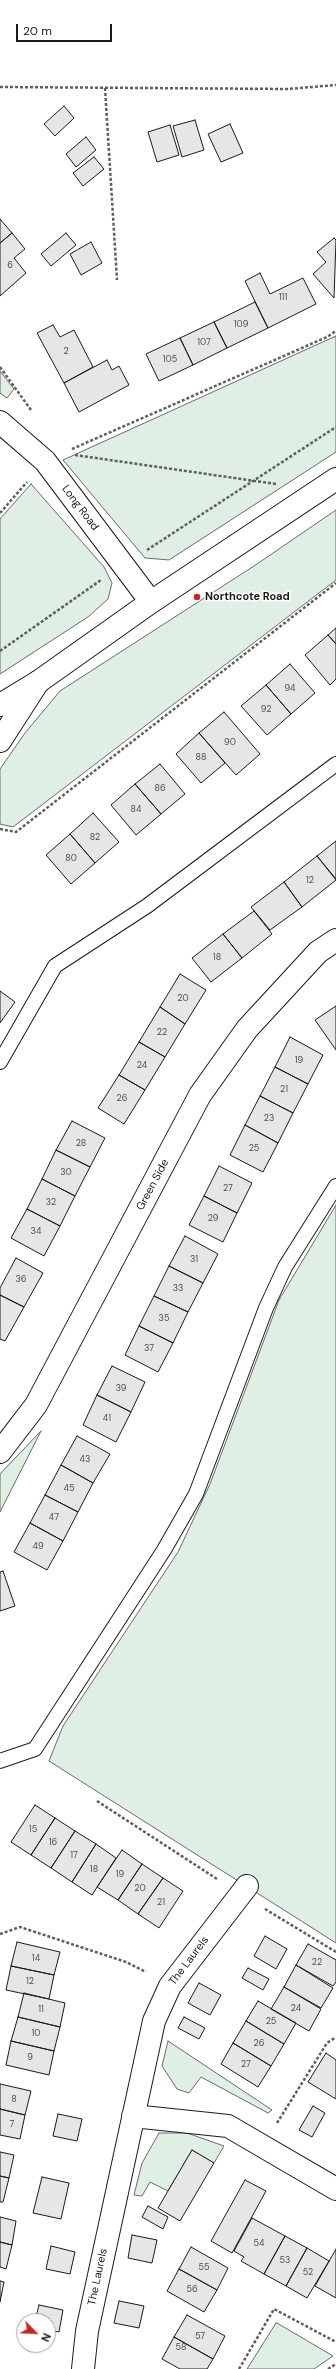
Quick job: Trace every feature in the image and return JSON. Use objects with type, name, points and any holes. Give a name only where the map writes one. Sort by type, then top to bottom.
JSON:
[{"type":"street","name":"Long Road","points":[[0,422],[54,457],[123,565],[151,602]]},
{"type":"street","points":[[0,705],[38,682],[151,602],[328,485]]},
{"type":"street","points":[[0,741],[38,682]]},
{"type":"street","name":"Green Side","points":[[0,1452],[36,1405],[200,1095],[247,1029],[318,952],[336,940]]},
{"type":"street","name":"The Laurels","points":[[83,2369],[87,2331],[154,2021],[170,1986],[247,1886]]},
{"type":"street","points":[[133,2116],[228,2126],[336,2189]]},
{"type":"lane","points":[[0,1062],[55,966],[147,906],[336,764]]},
{"type":"lane","points":[[0,1760],[35,1749],[164,1550],[196,1494],[269,1301],[285,1267],[336,1186]]},
{"type":"path","points":[[0,86],[288,89],[336,85]]},
{"type":"path","points":[[105,88],[117,280]]},
{"type":"path","points":[[0,513],[54,457],[327,337],[336,331]]},
{"type":"path","points":[[0,367],[32,412]]},
{"type":"path","points":[[0,651],[123,565],[336,427]]},
{"type":"path","points":[[54,457],[253,481],[328,485]]},
{"type":"path","points":[[0,829],[16,832],[336,583]]},
{"type":"path","points":[[0,1934],[20,1927],[126,1962],[170,1986]]},
{"type":"path","points":[[263,2147],[326,2043],[336,2037]]},
{"type":"path","points":[[239,2369],[274,2309],[336,2342]]},
{"type":"path","points":[[328,2369],[336,2364]]},
{"type":"green space","points":[[336,336],[336,452],[169,560],[145,558],[63,460]]},
{"type":"green space","points":[[0,371],[14,389],[7,398],[0,393]]},
{"type":"green space","points":[[31,484],[104,567],[112,583],[108,599],[88,617],[0,674],[0,519]]},
{"type":"green space","points":[[336,510],[336,580],[13,827],[0,824],[0,769],[25,733],[60,691],[257,564]]},
{"type":"green space","points":[[336,1205],[336,1943],[49,1761],[63,1726],[178,1552],[210,1484],[279,1300]]},
{"type":"green space","points":[[41,1431],[0,1512],[0,1474]]},
{"type":"green space","points":[[168,2041],[272,2110],[268,2113],[201,2077],[189,2093],[177,2089],[162,2066]]},
{"type":"green space","points":[[159,2133],[187,2133],[224,2146],[214,2163],[192,2150],[168,2191],[150,2182],[142,2196],[134,2195],[142,2163]]},
{"type":"green space","points":[[276,2323],[333,2356],[314,2369],[247,2369]]},
{"type":"building","points":[[64,106],[74,118],[55,136],[44,124]]},
{"type":"building","points":[[195,120],[204,150],[182,157],[173,126]]},
{"type":"building","points":[[230,124],[243,153],[221,162],[208,134]]},
{"type":"building","points":[[170,125],[179,155],[157,162],[148,132]]},
{"type":"building","points":[[86,137],[96,150],[76,167],[66,154]]},
{"type":"building","points":[[94,157],[104,169],[83,186],[73,173]]},
{"type":"building","points":[[0,219],[12,233],[0,243]]},
{"type":"building","points":[[12,233],[25,249],[14,258],[26,273],[0,296],[0,243]]},
{"type":"building","points":[[66,233],[76,245],[51,266],[41,254]]},
{"type":"building","points":[[334,238],[336,240],[334,298],[313,274],[326,262],[317,252]]},
{"type":"building","points":[[91,242],[102,263],[81,275],[70,254]]},
{"type":"building","points":[[260,273],[270,294],[303,278],[316,304],[268,328],[245,281]]},
{"type":"building","points":[[255,302],[268,328],[227,348],[214,322]]},
{"type":"building","points":[[214,322],[227,348],[193,365],[180,338]]},
{"type":"building","points":[[53,325],[60,337],[74,330],[93,367],[64,383],[37,333]]},
{"type":"building","points":[[180,338],[193,365],[159,381],[146,354]]},
{"type":"building","points":[[107,360],[112,370],[119,366],[129,385],[79,412],[64,383]]},
{"type":"building","points":[[336,628],[336,644],[328,635]]},
{"type":"building","points":[[328,635],[336,644],[336,679],[330,685],[305,655]]},
{"type":"building","points":[[290,664],[315,693],[291,714],[266,685]]},
{"type":"building","points":[[266,685],[291,714],[267,735],[241,706]]},
{"type":"building","points":[[224,712],[260,754],[236,775],[199,733]]},
{"type":"building","points":[[199,733],[225,763],[201,783],[176,754]]},
{"type":"building","points":[[160,764],[185,794],[161,814],[135,784]]},
{"type":"building","points":[[135,784],[161,814],[136,835],[111,805]]},
{"type":"building","points":[[93,813],[119,842],[95,863],[70,834]]},
{"type":"building","points":[[70,834],[95,863],[71,884],[46,855]]},
{"type":"building","points":[[336,841],[336,879],[317,856]]},
{"type":"building","points":[[317,856],[336,880],[302,907],[284,882]]},
{"type":"building","points":[[284,882],[302,907],[270,930],[251,907]]},
{"type":"building","points":[[254,911],[272,934],[242,958],[223,934]]},
{"type":"building","points":[[223,934],[242,958],[211,982],[192,958]]},
{"type":"building","points":[[180,974],[206,990],[185,1024],[160,1007]]},
{"type":"building","points":[[0,991],[15,1002],[0,1023]]},
{"type":"building","points":[[336,1006],[336,1050],[315,1020]]},
{"type":"building","points":[[160,1007],[185,1024],[165,1057],[139,1042]]},
{"type":"building","points":[[290,1037],[323,1055],[308,1084],[275,1067]]},
{"type":"building","points":[[139,1042],[165,1057],[145,1090],[119,1075]]},
{"type":"building","points":[[275,1067],[308,1084],[293,1113],[260,1096]]},
{"type":"building","points":[[119,1075],[145,1090],[124,1124],[98,1108]]},
{"type":"building","points":[[260,1096],[293,1113],[278,1143],[245,1125]]},
{"type":"building","points":[[72,1121],[105,1138],[90,1167],[56,1150]]},
{"type":"building","points":[[245,1125],[278,1143],[263,1172],[230,1155]]},
{"type":"building","points":[[56,1150],[90,1167],[75,1196],[42,1179]]},
{"type":"building","points":[[219,1166],[252,1183],[237,1213],[204,1196]]},
{"type":"building","points":[[42,1179],[75,1196],[60,1226],[27,1209]]},
{"type":"building","points":[[204,1196],[237,1213],[223,1242],[189,1225]]},
{"type":"building","points":[[27,1209],[60,1226],[44,1256],[11,1238]]},
{"type":"building","points":[[185,1236],[218,1254],[203,1283],[169,1266]]},
{"type":"building","points":[[16,1258],[43,1273],[24,1307],[0,1295],[0,1288]]},
{"type":"building","points":[[169,1266],[203,1283],[188,1312],[154,1296]]},
{"type":"building","points":[[0,1295],[24,1307],[5,1341],[0,1339]]},
{"type":"building","points":[[154,1296],[188,1312],[173,1343],[139,1326]]},
{"type":"building","points":[[139,1326],[173,1343],[158,1372],[125,1355]]},
{"type":"building","points":[[112,1366],[145,1382],[131,1412],[97,1395]]},
{"type":"building","points":[[97,1395],[131,1412],[116,1442],[83,1425]]},
{"type":"building","points":[[77,1436],[110,1454],[93,1483],[61,1465]]},
{"type":"building","points":[[61,1465],[93,1483],[78,1512],[45,1495]]},
{"type":"building","points":[[45,1495],[78,1512],[63,1541],[30,1523]]},
{"type":"building","points":[[30,1523],[63,1541],[47,1570],[14,1552]]},
{"type":"building","points":[[3,1571],[15,1606],[0,1611],[0,1572]]},
{"type":"building","points":[[35,1805],[55,1818],[31,1855],[11,1842]]},
{"type":"building","points":[[55,1818],[75,1831],[51,1868],[31,1855]]},
{"type":"building","points":[[75,1831],[96,1844],[72,1882],[51,1868]]},
{"type":"building","points":[[96,1844],[116,1858],[92,1895],[72,1882]]},
{"type":"building","points":[[122,1850],[142,1864],[118,1900],[97,1887]]},
{"type":"building","points":[[142,1864],[163,1878],[138,1914],[118,1900]]},
{"type":"building","points":[[163,1878],[183,1891],[159,1928],[138,1914]]},
{"type":"building","points":[[265,1936],[287,1949],[276,1969],[254,1956]]},
{"type":"building","points":[[17,1942],[60,1952],[54,1975],[11,1966]]},
{"type":"building","points":[[308,1944],[336,1960],[336,1982],[333,1986],[296,1965]]},
{"type":"building","points":[[296,1965],[333,1988],[321,2008],[284,1987]]},
{"type":"building","points":[[11,1966],[54,1975],[49,1999],[6,1990]]},
{"type":"building","points":[[248,1968],[269,1979],[263,1990],[242,1978]]},
{"type":"building","points":[[199,1983],[221,1995],[210,2015],[188,2003]]},
{"type":"building","points":[[284,1987],[321,2009],[309,2031],[271,2009]]},
{"type":"building","points":[[24,1993],[65,2003],[60,2027],[18,2017]]},
{"type":"building","points":[[258,2001],[296,2023],[284,2044],[246,2021]]},
{"type":"building","points":[[18,2017],[60,2027],[54,2051],[11,2041]]},
{"type":"building","points":[[184,2017],[205,2028],[199,2039],[178,2028]]},
{"type":"building","points":[[246,2021],[284,2044],[271,2066],[233,2043]]},
{"type":"building","points":[[11,2041],[54,2051],[49,2075],[6,2065]]},
{"type":"building","points":[[233,2043],[271,2066],[258,2087],[221,2064]]},
{"type":"building","points":[[326,2053],[336,2060],[336,2099],[308,2082]]},
{"type":"building","points":[[0,2084],[31,2091],[25,2115],[0,2109]]},
{"type":"building","points":[[313,2106],[325,2113],[312,2137],[299,2130]]},
{"type":"building","points":[[0,2109],[25,2115],[20,2139],[0,2135]]},
{"type":"building","points":[[58,2114],[82,2119],[77,2141],[53,2136]]},
{"type":"building","points":[[192,2150],[214,2163],[180,2221],[158,2208]]},
{"type":"building","points":[[0,2152],[14,2155],[9,2178],[0,2176]]},
{"type":"building","points":[[0,2176],[9,2178],[3,2202],[0,2202]]},
{"type":"building","points":[[42,2177],[69,2183],[61,2219],[33,2213]]},
{"type":"building","points":[[245,2180],[266,2191],[232,2253],[211,2241]]},
{"type":"building","points":[[148,2206],[168,2217],[163,2229],[142,2217]]},
{"type":"building","points":[[0,2217],[16,2221],[12,2245],[0,2242]]},
{"type":"building","points":[[252,2218],[285,2236],[264,2274],[241,2261],[244,2257],[234,2251]]},
{"type":"building","points":[[132,2235],[157,2240],[152,2263],[128,2258]]},
{"type":"building","points":[[285,2236],[307,2248],[286,2286],[264,2274]]},
{"type":"building","points":[[0,2242],[12,2245],[6,2269],[0,2267]]},
{"type":"building","points":[[51,2246],[75,2252],[70,2274],[46,2269]]},
{"type":"building","points":[[191,2247],[228,2268],[217,2290],[179,2269]]},
{"type":"building","points":[[307,2248],[329,2261],[307,2298],[286,2286]]},
{"type":"building","points":[[336,2249],[336,2298],[315,2286]]},
{"type":"building","points":[[179,2269],[217,2290],[204,2312],[167,2291]]},
{"type":"building","points":[[0,2281],[4,2282],[0,2302]]},
{"type":"building","points":[[119,2301],[144,2306],[139,2328],[114,2323]]},
{"type":"building","points":[[39,2305],[63,2310],[59,2332],[56,2331],[56,2313],[37,2313]]},
{"type":"building","points":[[187,2315],[225,2336],[213,2359],[174,2337]]},
{"type":"building","points":[[174,2337],[213,2359],[207,2369],[180,2369],[162,2359]]},
{"type":"place","name":"Northcote Road","points":[[197,597]]}]
